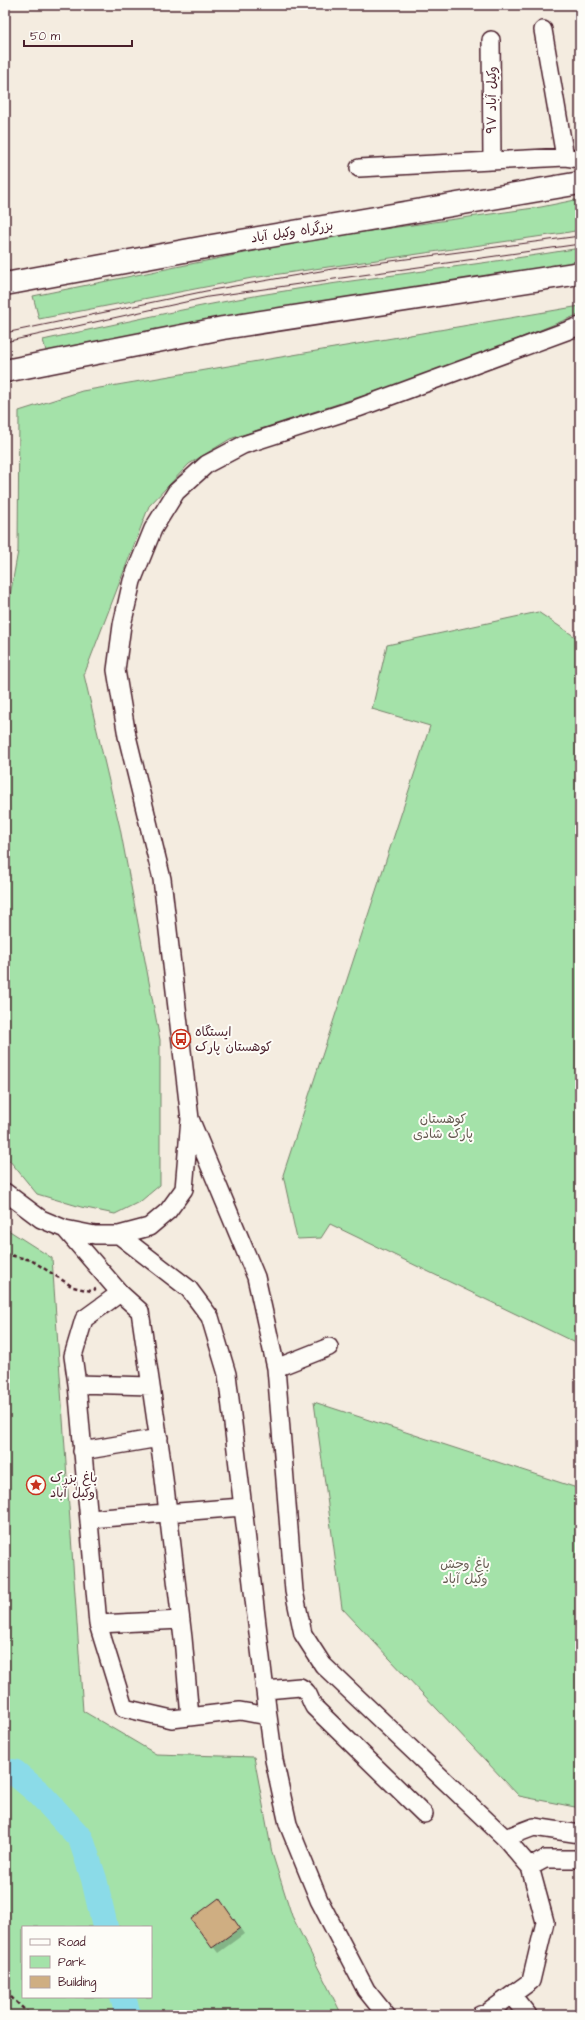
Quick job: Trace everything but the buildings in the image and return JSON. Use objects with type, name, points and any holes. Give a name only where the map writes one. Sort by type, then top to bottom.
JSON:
[{"type":"highway","name":"بزرگراه وکیل آباد","points":[[5,284],[206,247],[580,183]]},
{"type":"highway","points":[[14,369],[224,328],[580,273]]},
{"type":"street","points":[[359,168],[573,158],[543,30]]},
{"type":"street","name":"وکیل آباد ۹۷","points":[[491,40],[492,161]]},
{"type":"street","points":[[5,1192],[41,1219],[65,1228],[96,1235],[119,1235],[149,1227],[168,1211],[184,1189],[190,1118],[162,879],[127,736],[116,670],[122,625],[132,581],[153,529],[176,492],[207,464],[243,445],[358,408],[580,326]]},
{"type":"street","points":[[190,1118],[256,1277],[276,1368],[294,1591],[303,1634],[323,1665],[505,1838],[530,1867],[545,1922],[531,1981],[485,2014]]},
{"type":"street","points":[[65,1228],[115,1287],[140,1311],[159,1438],[181,1620],[190,1717]]},
{"type":"street","points":[[119,1235],[189,1289],[210,1317],[227,1374],[268,1716],[274,1760],[288,1824],[319,1900],[366,1990],[386,2015]]},
{"type":"street","points":[[115,1287],[84,1319],[73,1356],[90,1519],[98,1624],[124,1708],[172,1719],[240,1711],[268,1716]]},
{"type":"street","points":[[276,1368],[328,1347]]},
{"type":"street","points":[[77,1384],[151,1386]]},
{"type":"street","points":[[82,1451],[159,1438]]},
{"type":"street","points":[[90,1519],[242,1507]]},
{"type":"street","points":[[98,1624],[181,1620]]},
{"type":"street","points":[[266,1690],[300,1687],[304,1689],[309,1694],[314,1707],[424,1814]]},
{"type":"street","points":[[505,1838],[534,1827],[580,1834]]},
{"type":"street","points":[[530,1867],[545,1859],[580,1859]]},
{"type":"street","points":[[512,1995],[528,2015]]},
{"type":"path","points":[[5,1254],[31,1260],[73,1287],[91,1291],[115,1287]]},
{"type":"path","points":[[5,1993],[30,2015]]},
{"type":"green space","points":[[580,199],[580,230],[564,233],[252,278],[39,319],[33,296],[319,238],[541,207]]},
{"type":"green space","points":[[580,248],[580,269],[49,362],[43,340],[260,295]]},
{"type":"green space","points":[[580,306],[580,314],[433,373],[230,439],[189,464],[149,506],[84,675],[120,828],[160,1040],[160,1185],[141,1201],[115,1214],[81,1207],[37,1194],[5,1155],[5,624],[18,551],[19,411],[82,391]]},
{"type":"green space","name":"کوهستان پارک شادی","points":[[538,612],[580,640],[580,1345],[330,1224],[321,1238],[297,1239],[283,1175],[430,726],[372,709],[387,645]]},
{"type":"green space","name":"باغ بزرک وکیل آباد","points":[[5,1228],[52,1258],[83,1711],[156,1754],[254,1757],[272,1853],[292,1916],[342,2015],[5,2015]]},
{"type":"green space","name":"باغ وحش وکیل آباد","points":[[314,1402],[580,1489],[580,1808],[519,1796],[342,1608]]},
{"type":"waterway","points":[[5,1773],[14,1772],[39,1793],[81,1839],[94,1879],[105,1926]]},
{"type":"waterway","points":[[123,1998],[128,2015]]},
{"type":"tram line","points":[[5,333],[206,291],[338,268],[580,236]]},
{"type":"tram line","points":[[5,342],[208,297],[580,244]]},
{"type":"place","name":"ایستگاه کوهستان پارک","points":[[181,1039]]},
{"type":"place","name":"باغ بزرک وکیل آباد","points":[[36,1485]]}]
